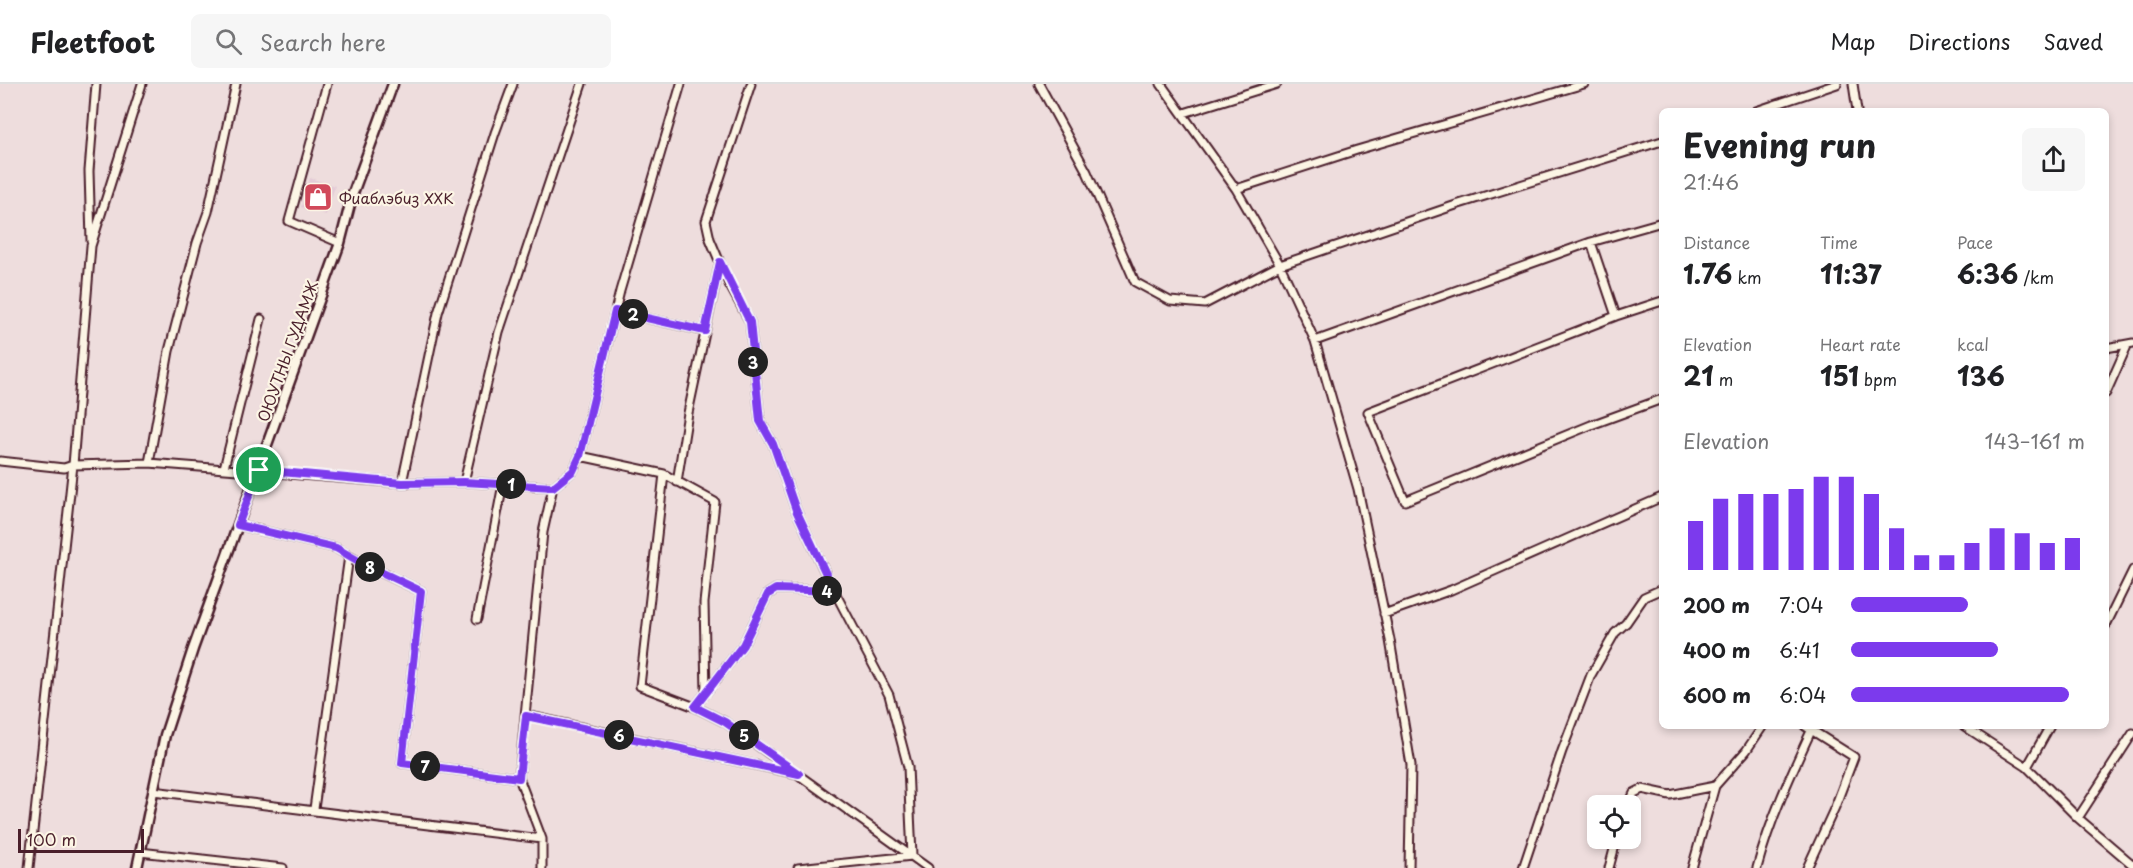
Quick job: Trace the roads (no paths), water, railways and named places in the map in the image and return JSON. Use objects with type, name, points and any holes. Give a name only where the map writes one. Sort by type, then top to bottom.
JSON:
[{"type":"street","points":[[28,868],[73,465],[91,246],[89,171],[96,84]]},
{"type":"street","points":[[91,246],[142,84]]},
{"type":"street","points":[[149,463],[169,351],[197,243],[208,212],[236,84]]},
{"type":"street","points":[[327,84],[289,221],[340,243]]},
{"type":"street","name":"ОЮУТНЫ ГУДАМЖ","points":[[136,868],[172,713],[340,243],[353,193],[393,84]]},
{"type":"street","points":[[402,483],[438,313],[495,133],[513,84]]},
{"type":"street","points":[[464,482],[499,332],[582,84]]},
{"type":"street","points":[[542,868],[542,839],[519,778],[543,532],[553,487],[573,471],[580,456],[615,311],[681,84]]},
{"type":"street","points":[[751,84],[706,221],[720,262],[750,322],[760,421],[773,444],[796,510],[834,591],[889,695],[908,767],[912,856]]},
{"type":"street","points":[[1039,84],[1087,172],[1135,282],[1170,301],[1205,304],[1280,265],[1459,204],[1659,142]]},
{"type":"street","points":[[1161,84],[1184,113],[1236,189],[1280,265],[1314,341],[1358,489],[1384,614],[1411,765],[1409,868]]},
{"type":"street","points":[[1184,113],[1277,84]]},
{"type":"street","points":[[1236,189],[1358,150],[1584,84]]},
{"type":"street","points":[[1765,108],[1837,84]]},
{"type":"street","points":[[1853,84],[1857,108]]},
{"type":"street","points":[[1314,341],[1591,242],[1659,223]]},
{"type":"street","points":[[1591,242],[1616,316]]},
{"type":"street","points":[[677,482],[720,262]]},
{"type":"street","points":[[1659,302],[1616,316],[1368,412],[1405,501],[1591,425],[1659,400]]},
{"type":"street","points":[[615,311],[705,331]]},
{"type":"street","points":[[224,468],[261,319]]},
{"type":"street","points":[[2109,348],[2130,344]]},
{"type":"street","points":[[2109,387],[2130,344]]},
{"type":"street","points":[[580,456],[664,474],[715,502],[704,603],[706,692]]},
{"type":"street","points":[[0,461],[64,468],[73,465],[149,463],[402,483],[464,482],[553,487]]},
{"type":"street","points":[[664,474],[640,686],[695,707],[725,722],[928,868]]},
{"type":"street","points":[[477,619],[503,484]]},
{"type":"street","points":[[1384,614],[1451,590],[1659,498]]},
{"type":"street","points":[[238,525],[336,548],[421,591],[402,763],[519,778]]},
{"type":"street","points":[[314,810],[349,556]]},
{"type":"street","points":[[2109,620],[2133,570]]},
{"type":"street","points":[[695,707],[743,645],[768,594],[776,589],[834,591]]},
{"type":"street","points":[[1523,868],[1562,751],[1591,675],[1615,633],[1626,623],[1644,597],[1659,590]]},
{"type":"street","points":[[526,716],[799,774]]},
{"type":"street","points":[[1692,868],[1715,786],[1746,752],[1761,729]]},
{"type":"street","points":[[1757,868],[1764,839],[1808,729]]},
{"type":"street","points":[[1807,868],[1835,807],[1854,757],[1810,729]]},
{"type":"street","points":[[1969,729],[2027,766],[2078,818],[2133,865]]},
{"type":"street","points":[[2027,766],[2048,729]]},
{"type":"street","points":[[2078,818],[2133,733]]},
{"type":"street","points":[[1633,795],[1642,789],[1670,795],[1715,786]]},
{"type":"street","points":[[153,791],[542,839]]},
{"type":"street","points":[[1609,868],[1614,849]]},
{"type":"street","points":[[140,852],[283,868]]},
{"type":"street","points":[[798,868],[912,856]]},
{"type":"place","name":"Фиаблэбиз ХХК","points":[[318,197]]}]
